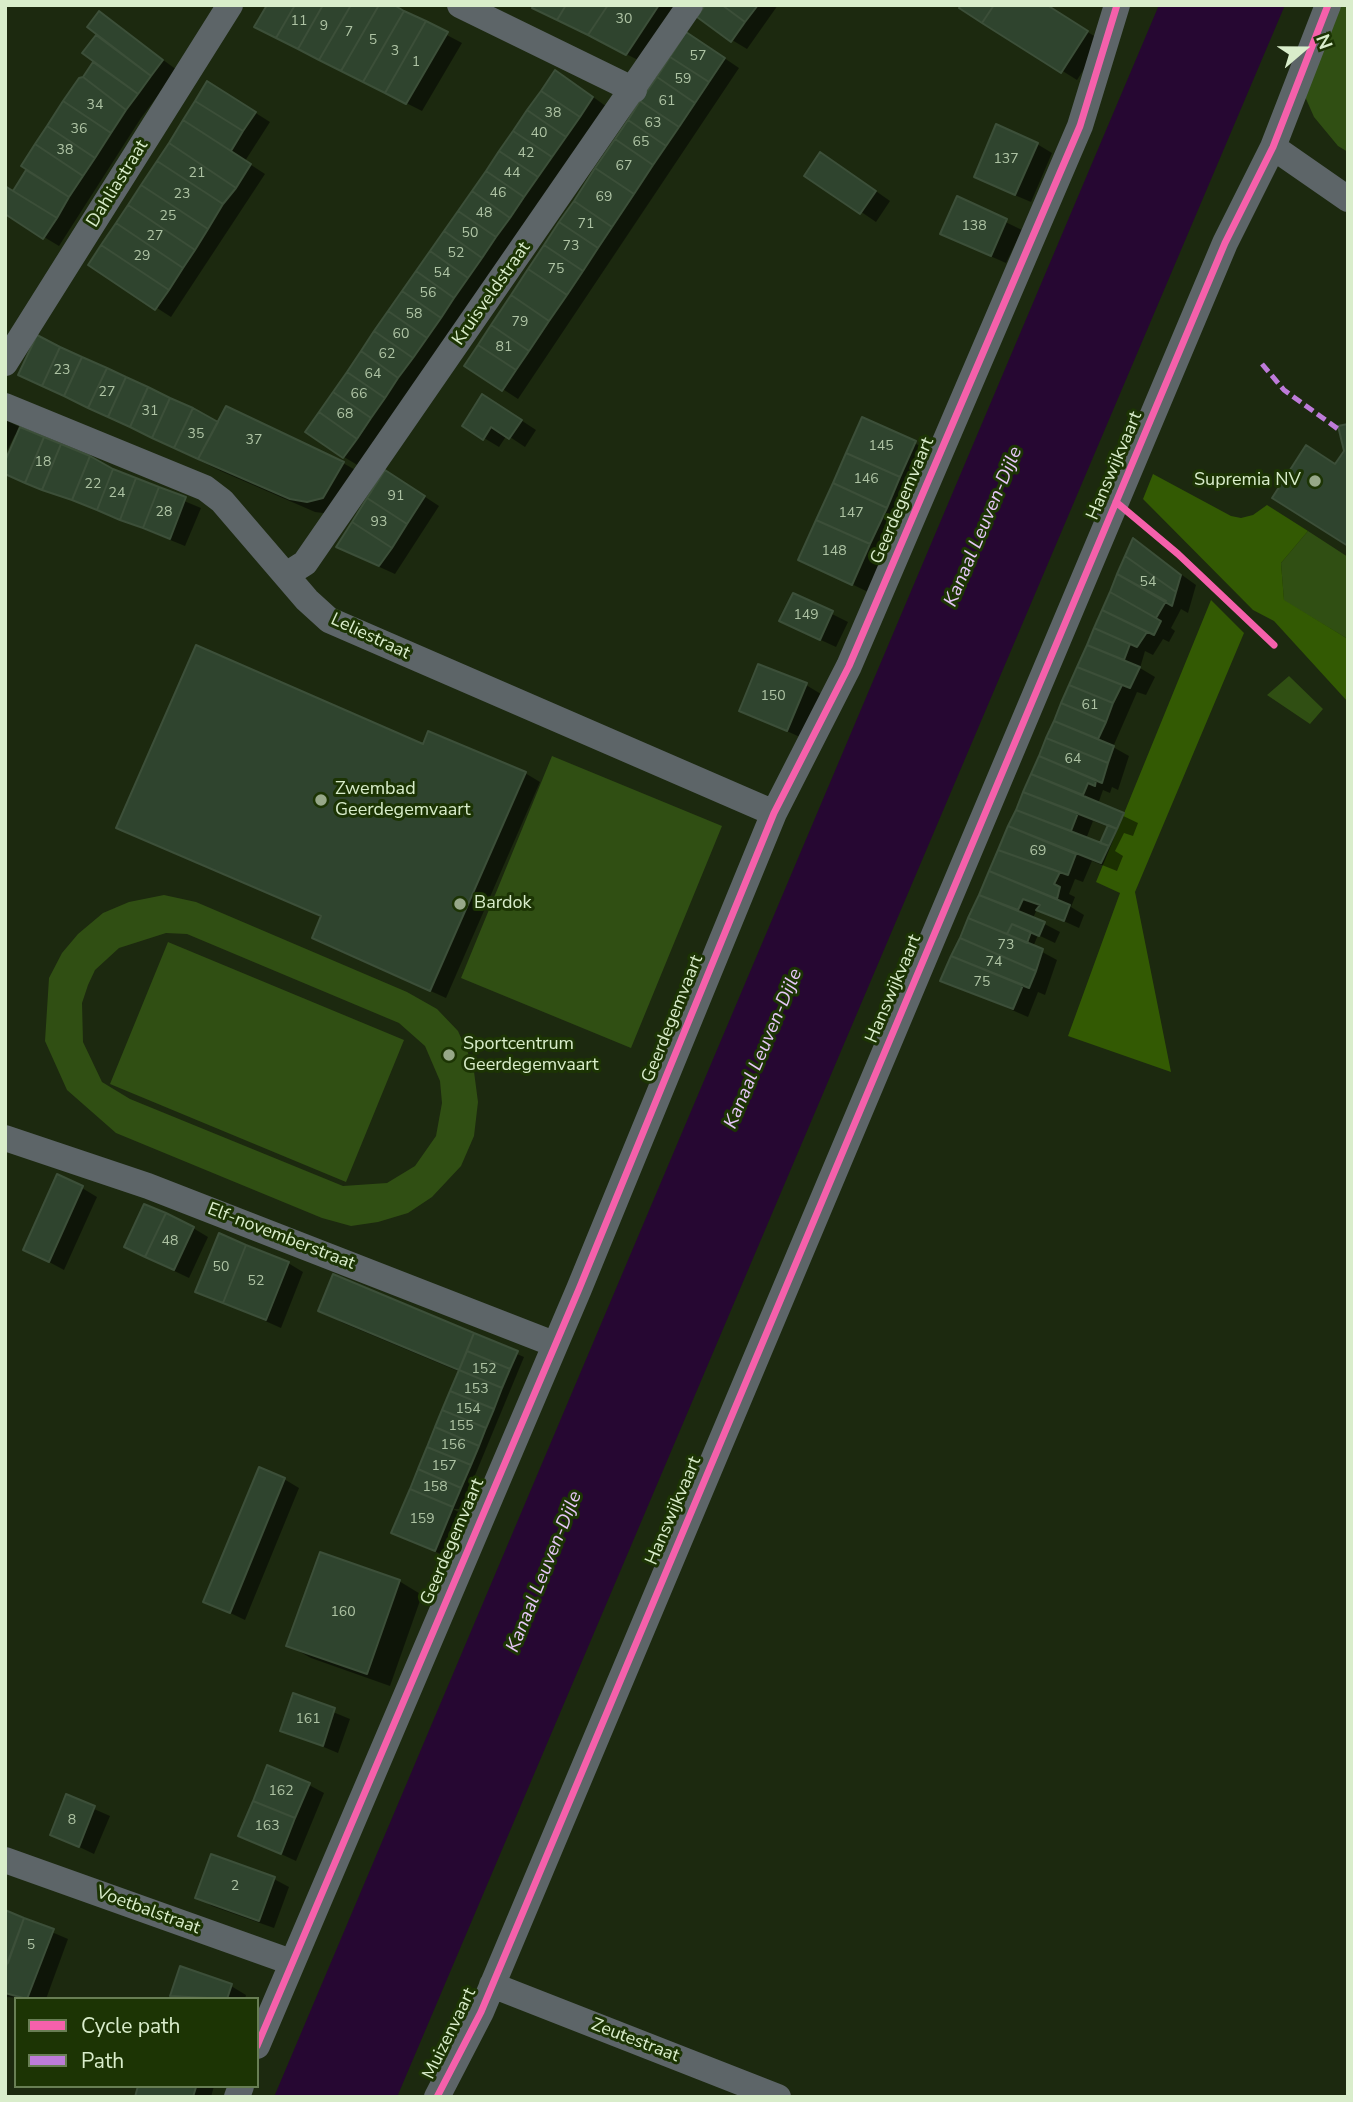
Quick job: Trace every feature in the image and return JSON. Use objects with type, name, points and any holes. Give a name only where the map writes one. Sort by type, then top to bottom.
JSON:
[{"type":"street","name":"Dahliastraat","points":[[5,363],[230,5]]},
{"type":"street","points":[[460,5],[634,90]]},
{"type":"street","name":"Kruisveldstraat","points":[[286,575],[305,563],[634,90],[690,5]]},
{"type":"street","name":"Hanswijkvaart","points":[[492,1985],[1225,243],[1273,147],[1328,5]]},
{"type":"street","name":"Geerdegemvaart","points":[[259,2041],[554,1344],[774,813],[849,666],[1080,126],[1109,8]]},
{"type":"street","points":[[1273,147],[1348,199]]},
{"type":"street","name":"Leliestraat","points":[[5,406],[205,488],[242,522],[286,575],[329,620],[774,813]]},
{"type":"street","name":"Elf-novemberstraat","points":[[5,1138],[148,1186],[554,1344]]},
{"type":"street","name":"Voetbalstraat","points":[[5,1860],[291,1962]]},
{"type":"street","name":"Muizenvaart","points":[[437,2097],[492,1985]]},
{"type":"street","name":"Zeutestraat","points":[[492,1985],[778,2097]]},
{"type":"green space","points":[[1334,5],[1348,5],[1348,152],[1338,146],[1314,117],[1303,92]]},
{"type":"green space","points":[[1153,474],[1231,516],[1241,518],[1253,515],[1267,505],[1308,531],[1281,563],[1284,600],[1348,639],[1348,702],[1274,621],[1253,610],[1143,499]]},
{"type":"green space","points":[[1308,531],[1348,557],[1348,639],[1284,601],[1281,563]]},
{"type":"green space","points":[[1211,600],[1244,633],[1135,892],[1171,1072],[1068,1036],[1120,893],[1096,882]]},
{"type":"green space","points":[[1289,676],[1323,709],[1310,724],[1267,695]]},
{"type":"green space","points":[[552,756],[722,826],[631,1048],[461,978]]},
{"type":"green space","name":"Sportcentrum Geerdegemvaart","points":[[164,895],[196,902],[407,992],[437,1009],[458,1031],[473,1064],[478,1102],[474,1136],[461,1166],[432,1197],[408,1213],[378,1222],[351,1226],[322,1218],[116,1133],[67,1090],[45,1041],[49,978],[62,953],[78,934],[103,913],[129,902]],"holes":[[[166,933],[187,934],[399,1023],[425,1046],[440,1081],[442,1103],[436,1136],[415,1166],[387,1183],[343,1186],[130,1099],[102,1082],[83,1042],[82,1003],[95,970],[119,948]]]},
{"type":"green space","points":[[168,942],[404,1040],[346,1182],[110,1084]]},
{"type":"water","name":"Kanaal Leuven-Dijle","points":[[1159,5],[1285,5],[397,2097],[274,2097]]},
{"type":"building","points":[[267,5],[295,5],[276,38],[254,27]]},
{"type":"building","points":[[295,5],[323,5],[298,49],[276,38]]},
{"type":"building","points":[[323,5],[351,5],[319,60],[298,49]]},
{"type":"building","points":[[351,5],[379,5],[341,71],[319,60]]},
{"type":"building","points":[[379,5],[394,5],[404,11],[363,82],[341,71]]},
{"type":"building","points":[[534,5],[566,5],[557,20],[532,8]]},
{"type":"building","points":[[566,5],[608,5],[588,35],[557,20]]},
{"type":"building","points":[[608,5],[659,5],[626,55],[588,35]]},
{"type":"building","points":[[705,5],[722,5],[745,22],[731,42],[697,17]]},
{"type":"building","points":[[722,5],[758,5],[745,22]]},
{"type":"building","points":[[961,5],[994,5],[982,23],[959,8]]},
{"type":"building","points":[[994,5],[1047,5],[1088,31],[1061,73],[982,23]]},
{"type":"building","points":[[99,11],[163,60],[151,76],[87,27]]},
{"type":"building","points":[[404,11],[426,21],[385,93],[363,82]]},
{"type":"building","points":[[426,21],[448,32],[406,104],[385,93]]},
{"type":"building","points":[[686,32],[725,58],[709,82],[670,57]]},
{"type":"building","points":[[96,35],[151,76],[138,94],[82,53]]},
{"type":"building","points":[[670,57],[709,82],[695,103],[657,77]]},
{"type":"building","points":[[93,62],[138,94],[126,110],[83,77]]},
{"type":"building","points":[[555,70],[593,97],[580,117],[541,91]]},
{"type":"building","points":[[83,77],[126,110],[111,133],[63,101],[79,78]]},
{"type":"building","points":[[657,77],[695,103],[679,127],[640,101]]},
{"type":"building","points":[[207,81],[256,112],[243,131],[195,101]]},
{"type":"building","points":[[541,91],[580,117],[566,137],[527,110]]},
{"type":"building","points":[[63,101],[111,133],[95,158],[47,126]]},
{"type":"building","points":[[195,101],[243,131],[231,151],[183,120]]},
{"type":"building","points":[[640,101],[679,127],[666,146],[628,120]]},
{"type":"building","points":[[527,110],[566,137],[552,157],[513,131]]},
{"type":"building","points":[[183,120],[251,164],[236,188],[169,143]]},
{"type":"building","points":[[628,120],[666,146],[653,165],[615,139]]},
{"type":"building","points":[[996,124],[1038,143],[1015,195],[974,177]]},
{"type":"building","points":[[47,126],[95,158],[83,176],[35,144]]},
{"type":"building","points":[[513,131],[552,157],[538,177],[499,151]]},
{"type":"building","points":[[615,139],[653,165],[634,194],[595,168]]},
{"type":"building","points":[[169,143],[236,188],[223,204],[157,161]]},
{"type":"building","points":[[35,144],[83,176],[69,197],[21,166]]},
{"type":"building","points":[[499,151],[538,177],[524,197],[486,171]]},
{"type":"building","points":[[820,152],[876,191],[860,214],[804,176]]},
{"type":"building","points":[[157,161],[223,204],[208,229],[141,185]]},
{"type":"building","points":[[595,168],[634,194],[612,227],[574,201]]},
{"type":"building","points":[[26,170],[69,197],[57,218],[13,191]]},
{"type":"building","points":[[486,171],[524,197],[510,218],[472,191]]},
{"type":"building","points":[[141,185],[208,229],[195,250],[128,205]]},
{"type":"building","points":[[5,186],[57,218],[43,239],[5,214]]},
{"type":"building","points":[[472,191],[510,218],[496,237],[458,211]]},
{"type":"building","points":[[957,196],[1007,219],[991,256],[940,234]]},
{"type":"building","points":[[574,201],[612,227],[598,248],[559,222]]},
{"type":"building","points":[[128,205],[195,250],[183,268],[116,223]]},
{"type":"building","points":[[458,211],[496,237],[482,258],[444,231]]},
{"type":"building","points":[[559,222],[598,248],[583,271],[544,245]]},
{"type":"building","points":[[116,223],[183,268],[169,290],[101,245]]},
{"type":"building","points":[[444,231],[482,258],[468,278],[430,251]]},
{"type":"building","points":[[101,245],[169,290],[155,310],[88,265]]},
{"type":"building","points":[[544,245],[583,271],[567,295],[528,269]]},
{"type":"building","points":[[430,251],[468,278],[454,298],[416,271]]},
{"type":"building","points":[[528,269],[567,295],[549,321],[511,295]]},
{"type":"building","points":[[416,271],[454,298],[441,318],[402,291]]},
{"type":"building","points":[[402,291],[441,318],[427,338],[388,311]]},
{"type":"building","points":[[511,295],[549,321],[529,351],[491,325]]},
{"type":"building","points":[[388,311],[427,338],[413,358],[374,331]]},
{"type":"building","points":[[491,325],[529,351],[516,370],[478,345]]},
{"type":"building","points":[[374,331],[413,358],[398,378],[361,351]]},
{"type":"building","points":[[37,335],[60,347],[42,386],[18,375]]},
{"type":"building","points":[[478,345],[516,370],[502,391],[464,366]]},
{"type":"building","points":[[60,347],[82,357],[64,396],[42,386]]},
{"type":"building","points":[[361,351],[398,378],[385,398],[347,372]]},
{"type":"building","points":[[82,357],[107,368],[88,408],[64,396]]},
{"type":"building","points":[[107,368],[126,377],[108,417],[88,408]]},
{"type":"building","points":[[347,372],[385,398],[371,418],[333,392]]},
{"type":"building","points":[[126,377],[148,387],[130,427],[108,417]]},
{"type":"building","points":[[148,387],[170,398],[152,438],[130,427]]},
{"type":"building","points":[[333,392],[371,418],[357,439],[319,412]]},
{"type":"building","points":[[482,394],[522,420],[509,439],[491,427],[483,440],[462,426]]},
{"type":"building","points":[[170,398],[193,408],[174,448],[152,438]]},
{"type":"building","points":[[226,406],[344,462],[323,498],[307,502],[290,499],[198,459]]},
{"type":"building","points":[[193,408],[218,422],[198,459],[174,448]]},
{"type":"building","points":[[319,412],[357,439],[343,458],[305,432]]},
{"type":"building","points":[[862,417],[916,441],[900,477],[846,453]]},
{"type":"building","name":"Supremia NV","points":[[1348,424],[1348,546],[1272,498],[1306,445],[1335,464],[1344,451],[1338,426]]},
{"type":"building","points":[[20,427],[44,437],[25,483],[5,474],[5,461]]},
{"type":"building","points":[[44,437],[61,444],[42,490],[25,483]]},
{"type":"building","points":[[61,444],[90,456],[72,500],[42,490]]},
{"type":"building","points":[[846,453],[900,477],[887,508],[833,483]]},
{"type":"building","points":[[90,456],[113,469],[97,510],[72,500]]},
{"type":"building","points":[[113,469],[136,478],[120,520],[97,510]]},
{"type":"building","points":[[385,470],[425,496],[407,524],[367,498]]},
{"type":"building","points":[[136,478],[159,487],[143,528],[120,520]]},
{"type":"building","points":[[833,483],[887,508],[870,544],[816,520]]},
{"type":"building","points":[[159,487],[186,497],[170,539],[143,528]]},
{"type":"building","points":[[367,498],[407,524],[392,548],[352,522]]},
{"type":"building","points":[[816,520],[870,544],[852,585],[798,560]]},
{"type":"building","points":[[352,522],[392,548],[379,566],[336,547]]},
{"type":"building","points":[[1133,538],[1181,575],[1176,592],[1125,556]]},
{"type":"building","points":[[1125,556],[1176,592],[1172,606],[1117,574]]},
{"type":"building","points":[[1117,574],[1166,601],[1156,618],[1110,592]]},
{"type":"building","points":[[1110,592],[1161,621],[1154,635],[1102,610]]},
{"type":"building","points":[[793,593],[833,611],[820,640],[779,621]]},
{"type":"building","points":[[1102,610],[1147,632],[1137,647],[1094,628]]},
{"type":"building","points":[[1094,628],[1130,644],[1124,660],[1087,645]]},
{"type":"building","name":"Zwembad Geerdegemvaart","points":[[196,645],[423,744],[428,731],[526,772],[430,991],[312,938],[321,916],[116,828]]},
{"type":"building","points":[[1087,645],[1140,667],[1130,688],[1077,667]]},
{"type":"building","points":[[758,664],[807,683],[787,731],[739,711]]},
{"type":"building","points":[[1077,667],[1122,685],[1113,703],[1069,685]]},
{"type":"building","points":[[1069,685],[1113,703],[1106,722],[1061,703]]},
{"type":"building","points":[[1061,703],[1106,722],[1098,739],[1054,721]]},
{"type":"building","points":[[1054,721],[1114,746],[1108,763],[1046,738]]},
{"type":"building","points":[[1046,738],[1108,763],[1102,783],[1039,756]]},
{"type":"building","points":[[1039,756],[1096,780],[1095,786],[1088,783],[1083,795],[1031,774]]},
{"type":"building","points":[[1031,774],[1124,813],[1117,829],[1023,792]]},
{"type":"building","points":[[1023,792],[1078,813],[1071,831],[1016,810]]},
{"type":"building","points":[[1016,810],[1109,846],[1101,863],[1008,826]]},
{"type":"building","points":[[1108,825],[1117,829],[1109,846],[1100,843]]},
{"type":"building","points":[[1008,826],[1076,854],[1068,875],[998,850]]},
{"type":"building","points":[[998,850],[1060,872],[1054,884],[1060,887],[1057,899],[989,871]]},
{"type":"building","points":[[989,871],[1070,905],[1064,921],[1036,910],[1040,905],[1023,899],[1018,910],[979,895]]},
{"type":"building","points":[[979,895],[1045,922],[1039,936],[1012,924],[1007,934],[968,918]]},
{"type":"building","points":[[968,918],[1043,949],[1036,971],[960,938]]},
{"type":"building","points":[[1012,924],[1031,932],[1027,943],[1007,934]]},
{"type":"building","points":[[960,938],[1036,971],[1029,988],[951,956]]},
{"type":"building","points":[[951,956],[1023,985],[1013,1009],[940,981]]},
{"type":"building","points":[[57,1174],[83,1186],[49,1262],[23,1250]]},
{"type":"building","points":[[144,1204],[166,1213],[145,1257],[124,1247]]},
{"type":"building","points":[[166,1213],[194,1227],[174,1270],[145,1257]]},
{"type":"building","points":[[219,1233],[246,1245],[223,1303],[195,1292]]},
{"type":"building","points":[[246,1245],[289,1262],[266,1320],[223,1303]]},
{"type":"building","points":[[333,1274],[474,1333],[459,1370],[318,1311]]},
{"type":"building","points":[[474,1333],[518,1351],[510,1369],[467,1351]]},
{"type":"building","points":[[467,1351],[510,1369],[502,1388],[459,1370]]},
{"type":"building","points":[[459,1370],[502,1388],[494,1409],[450,1391]]},
{"type":"building","points":[[450,1391],[494,1409],[486,1428],[442,1410]]},
{"type":"building","points":[[442,1410],[486,1428],[479,1446],[435,1427]]},
{"type":"building","points":[[435,1427],[479,1446],[471,1465],[427,1447]]},
{"type":"building","points":[[427,1447],[471,1465],[461,1488],[418,1469]]},
{"type":"building","points":[[259,1467],[285,1478],[230,1613],[203,1602]]},
{"type":"building","points":[[418,1469],[461,1488],[453,1507],[410,1489]]},
{"type":"building","points":[[410,1489],[453,1507],[435,1551],[391,1533]]},
{"type":"building","points":[[320,1552],[400,1580],[367,1674],[286,1646]]},
{"type":"building","points":[[293,1693],[335,1708],[323,1746],[280,1731]]},
{"type":"building","points":[[267,1765],[310,1783],[295,1818],[253,1801]]},
{"type":"building","points":[[66,1794],[95,1806],[79,1847],[50,1835]]},
{"type":"building","points":[[253,1801],[295,1818],[281,1854],[238,1836]]},
{"type":"building","points":[[211,1854],[275,1877],[259,1921],[195,1898]]},
{"type":"building","points":[[5,1910],[24,1918],[8,1963],[5,1962]]},
{"type":"building","points":[[24,1918],[54,1929],[28,1997],[5,1993],[5,1969]]},
{"type":"building","points":[[180,1966],[232,1984],[228,1997],[170,1996]]},
{"type":"building","points":[[137,2088],[196,2088],[193,2097],[135,2097]]},
{"type":"marked path","points":[[1262,364],[1284,390],[1338,429]]},
{"type":"cycle path","points":[[259,2041],[579,1289],[774,813],[849,666],[1080,126],[1117,5]]},
{"type":"cycle path","points":[[437,2097],[481,2012],[1225,243],[1273,147],[1328,5]]},
{"type":"cycle path","points":[[1116,502],[1178,554],[1274,645]]},
{"type":"place","name":"Supremia NV","points":[[1315,481]]},
{"type":"place","name":"Zwembad Geerdegemvaart","points":[[321,800]]},
{"type":"place","name":"Bardok","points":[[460,904]]},
{"type":"place","name":"Sportcentrum Geerdegemvaart","points":[[449,1055]]}]
